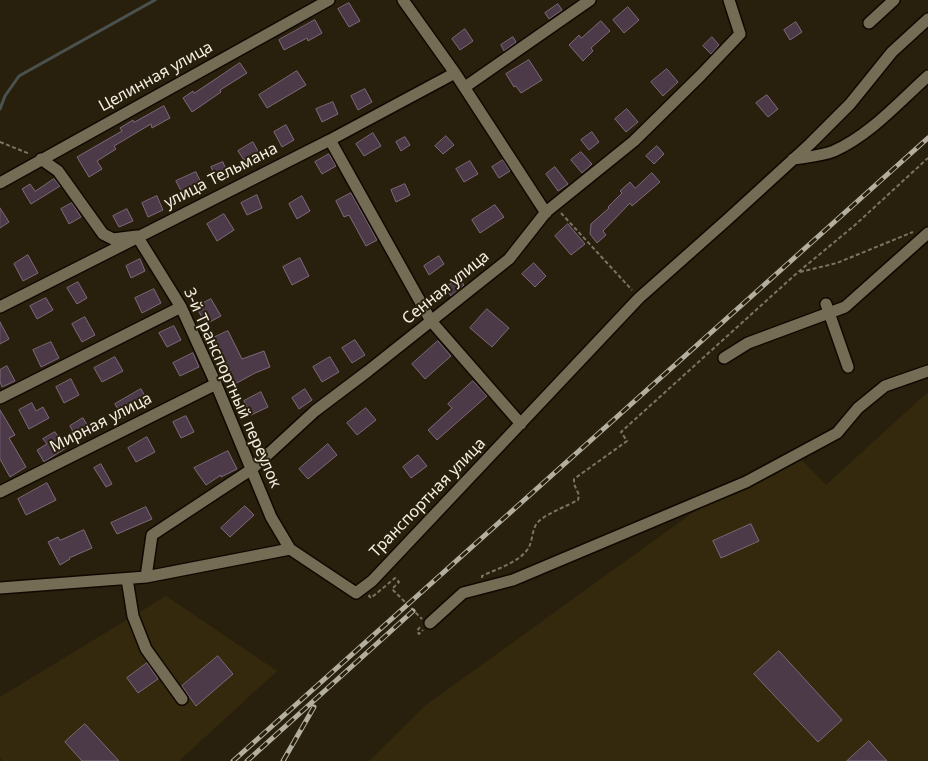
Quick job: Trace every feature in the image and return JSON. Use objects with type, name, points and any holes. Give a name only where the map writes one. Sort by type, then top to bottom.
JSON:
[{"type":"street","name":"Целинная улица","points":[[0,183],[329,0]]},
{"type":"street","points":[[403,0],[456,72],[549,210]]},
{"type":"street","points":[[465,87],[590,0]]},
{"type":"street","name":"Сенная улица","points":[[146,577],[152,535],[252,469],[315,411],[509,259],[549,210],[634,141],[701,76],[740,34],[729,0]]},
{"type":"street","points":[[869,23],[894,0]]},
{"type":"street","name":"Транспортная улица","points":[[356,593],[372,581],[639,298],[728,219],[850,104],[892,52],[928,20]]},
{"type":"street","name":"улица Тельмана","points":[[0,307],[330,140],[456,72]]},
{"type":"street","points":[[792,159],[832,152],[851,143],[880,120],[928,76]]},
{"type":"street","points":[[330,140],[431,321],[521,424]]},
{"type":"street","points":[[42,159],[58,171],[103,234],[113,239],[137,236]]},
{"type":"street","points":[[724,358],[748,344],[828,308],[845,307],[928,232]]},
{"type":"street","name":"3-й Транспортный переулок","points":[[137,236],[181,307],[216,384],[271,517],[290,549],[356,593]]},
{"type":"street","points":[[0,398],[181,307]]},
{"type":"street","points":[[828,308],[848,367]]},
{"type":"street","points":[[430,623],[462,593],[513,580],[746,482],[837,433],[858,408],[885,386],[928,370]]},
{"type":"street","name":"Мирная улица","points":[[0,492],[216,384]]},
{"type":"street","points":[[0,588],[146,577],[290,549]]},
{"type":"street","points":[[127,579],[133,616],[146,649],[182,699]]},
{"type":"path","points":[[0,142],[42,159]]},
{"type":"path","points":[[481,588],[482,576],[516,559],[525,552],[529,547],[535,527],[539,521],[578,500],[579,495],[574,479],[627,441],[621,432],[928,158]]},
{"type":"path","points":[[549,210],[639,298]]},
{"type":"path","points":[[798,273],[837,263],[911,233],[916,229]]},
{"type":"path","points":[[372,581],[378,588],[369,596],[371,598],[395,578],[399,582],[392,589],[424,622],[417,631],[419,634],[430,623]]},
{"type":"shaded area","points":[[928,392],[928,761],[369,761],[426,705],[698,509],[798,456],[826,485]]},
{"type":"shaded area","points":[[166,596],[277,671],[179,761],[2,761],[0,757],[0,697]]},
{"type":"building","points":[[349,3],[360,21],[349,27],[338,9]]},
{"type":"building","points":[[558,4],[562,10],[549,19],[545,13]]},
{"type":"building","points":[[628,7],[639,20],[624,33],[613,20]]},
{"type":"building","points":[[315,20],[322,33],[308,41],[307,38],[284,50],[279,40]]},
{"type":"building","points":[[601,21],[610,31],[591,48],[593,51],[583,61],[569,45],[579,35],[581,38]]},
{"type":"building","points":[[796,22],[802,32],[790,40],[784,30]]},
{"type":"building","points":[[465,29],[473,41],[460,50],[452,39]]},
{"type":"building","points":[[513,37],[516,42],[504,51],[501,45]]},
{"type":"building","points":[[712,37],[719,45],[711,54],[703,46]]},
{"type":"building","points":[[529,60],[542,80],[521,93],[516,86],[514,87],[506,74]]},
{"type":"building","points":[[240,63],[247,73],[220,90],[221,92],[192,112],[183,98]]},
{"type":"building","points":[[667,69],[678,82],[663,96],[651,82]]},
{"type":"building","points":[[297,71],[306,85],[267,108],[259,95]]},
{"type":"building","points":[[365,89],[372,102],[358,110],[351,96]]},
{"type":"building","points":[[767,95],[778,109],[768,117],[756,103]]},
{"type":"building","points":[[333,102],[338,114],[322,122],[316,109]]},
{"type":"building","points":[[164,106],[170,118],[152,128],[151,124],[114,146],[116,149],[97,161],[102,169],[89,177],[77,157],[122,131],[120,128],[133,120],[134,122]]},
{"type":"building","points":[[627,109],[638,122],[626,132],[615,119]]},
{"type":"building","points":[[286,125],[294,140],[282,147],[274,132]]},
{"type":"building","points":[[592,132],[599,142],[589,150],[581,140]]},
{"type":"building","points":[[373,133],[381,146],[364,156],[356,144]]},
{"type":"building","points":[[446,136],[454,145],[443,154],[435,146]]},
{"type":"building","points":[[405,137],[410,145],[401,151],[396,142]]},
{"type":"building","points":[[253,142],[262,158],[251,165],[247,158],[244,160],[238,151]]},
{"type":"building","points":[[657,146],[664,154],[654,164],[646,156]]},
{"type":"building","points":[[581,152],[592,164],[582,173],[571,160]]},
{"type":"building","points":[[329,154],[336,166],[322,174],[315,162]]},
{"type":"building","points":[[503,160],[510,171],[499,178],[492,167]]},
{"type":"building","points":[[470,161],[478,174],[464,182],[456,169]]},
{"type":"building","points":[[223,162],[228,175],[217,180],[211,167]]},
{"type":"building","points":[[555,167],[568,184],[558,191],[546,174]]},
{"type":"building","points":[[196,172],[204,189],[185,199],[176,181]]},
{"type":"building","points":[[652,173],[660,182],[632,206],[630,203],[603,231],[606,235],[597,243],[590,234],[591,224],[609,208],[622,193],[620,191],[630,182],[635,188]]},
{"type":"building","points":[[54,179],[60,186],[31,204],[22,189],[30,184],[35,191]]},
{"type":"building","points":[[405,184],[410,195],[396,202],[391,190]]},
{"type":"building","points":[[351,193],[377,240],[366,246],[349,215],[344,217],[336,201]]},
{"type":"building","points":[[257,195],[262,208],[247,215],[241,203]]},
{"type":"building","points":[[157,196],[163,210],[148,217],[142,203]]},
{"type":"building","points":[[302,196],[310,211],[297,219],[289,204]]},
{"type":"building","points":[[72,203],[81,217],[69,224],[61,209]]},
{"type":"building","points":[[495,205],[504,217],[480,233],[472,220]]},
{"type":"building","points":[[0,208],[9,222],[0,228]]},
{"type":"building","points":[[127,209],[133,221],[119,227],[113,216]]},
{"type":"building","points":[[224,214],[234,230],[217,241],[207,224]]},
{"type":"building","points":[[568,224],[585,244],[571,255],[555,236]]},
{"type":"building","points":[[28,255],[38,273],[23,281],[14,264]]},
{"type":"building","points":[[439,256],[444,264],[429,275],[424,266]]},
{"type":"building","points":[[300,258],[309,276],[292,285],[283,267]]},
{"type":"building","points":[[140,259],[145,271],[131,278],[126,266]]},
{"type":"building","points":[[534,263],[546,276],[535,287],[522,274]]},
{"type":"building","points":[[459,278],[464,285],[451,296],[445,288]]},
{"type":"building","points":[[78,282],[87,298],[77,304],[67,288]]},
{"type":"building","points":[[154,289],[161,303],[142,313],[135,298]]},
{"type":"building","points":[[46,298],[53,310],[37,319],[30,306]]},
{"type":"building","points":[[211,299],[221,316],[206,324],[196,307]]},
{"type":"building","points":[[487,309],[509,328],[492,347],[470,328]]},
{"type":"building","points":[[85,317],[95,335],[82,342],[72,324]]},
{"type":"building","points":[[0,322],[9,339],[0,344]]},
{"type":"building","points":[[174,326],[181,340],[167,347],[159,333]]},
{"type":"building","points":[[228,331],[242,359],[264,351],[270,367],[235,384],[213,338]]},
{"type":"building","points":[[355,340],[365,355],[352,363],[342,348]]},
{"type":"building","points":[[438,341],[451,356],[425,379],[412,364]]},
{"type":"building","points":[[51,342],[59,358],[41,367],[33,350]]},
{"type":"building","points":[[193,353],[199,367],[180,376],[173,363]]},
{"type":"building","points":[[115,357],[123,371],[102,382],[94,368]]},
{"type":"building","points":[[330,357],[339,372],[322,382],[313,367]]},
{"type":"building","points":[[7,366],[15,381],[2,387],[0,370]]},
{"type":"building","points":[[71,379],[79,395],[64,403],[56,387]]},
{"type":"building","points":[[473,381],[487,396],[437,440],[428,430],[452,408],[448,404]]},
{"type":"building","points":[[141,389],[149,403],[123,418],[115,404]]},
{"type":"building","points":[[305,389],[312,400],[299,409],[292,398]]},
{"type":"building","points":[[261,392],[268,407],[251,415],[244,401]]},
{"type":"building","points":[[32,403],[36,411],[43,407],[49,418],[29,429],[19,410]]},
{"type":"building","points":[[366,408],[376,420],[357,435],[347,423]]},
{"type":"building","points":[[0,410],[15,435],[9,438],[26,467],[10,477],[0,459]]},
{"type":"building","points":[[186,416],[194,432],[181,438],[173,422]]},
{"type":"building","points":[[83,418],[92,433],[78,441],[70,426]]},
{"type":"building","points":[[55,432],[66,448],[44,462],[37,450],[47,444],[43,439]]},
{"type":"building","points":[[147,437],[155,452],[136,462],[128,448]]},
{"type":"building","points":[[328,444],[337,455],[308,479],[299,469]]},
{"type":"building","points":[[228,451],[237,469],[221,477],[221,475],[206,485],[194,468]]},
{"type":"building","points":[[418,455],[427,466],[411,478],[403,467]]},
{"type":"building","points":[[101,464],[112,484],[106,487],[94,468]]},
{"type":"building","points":[[47,483],[56,500],[26,515],[18,499]]},
{"type":"building","points":[[245,506],[254,515],[230,537],[221,528]]},
{"type":"building","points":[[146,507],[152,519],[117,534],[111,523]]},
{"type":"building","points":[[751,524],[759,541],[721,558],[713,541]]},
{"type":"building","points":[[84,530],[92,548],[69,558],[60,565],[48,542],[58,537],[60,540]]},
{"type":"building","points":[[779,651],[842,720],[818,742],[754,674]]},
{"type":"building","points":[[218,656],[233,674],[196,706],[182,686]]},
{"type":"building","points":[[147,663],[158,679],[138,693],[127,678]]},
{"type":"building","points":[[85,724],[119,761],[82,761],[65,742]]},
{"type":"building","points":[[869,741],[887,761],[847,761]]},
{"type":"waterway","points":[[0,109],[5,96],[19,76],[155,0]]},
{"type":"railway","points":[[233,761],[928,138]]},
{"type":"railway","points":[[247,761],[413,611]]},
{"type":"railway","points":[[283,761],[314,707]]}]
